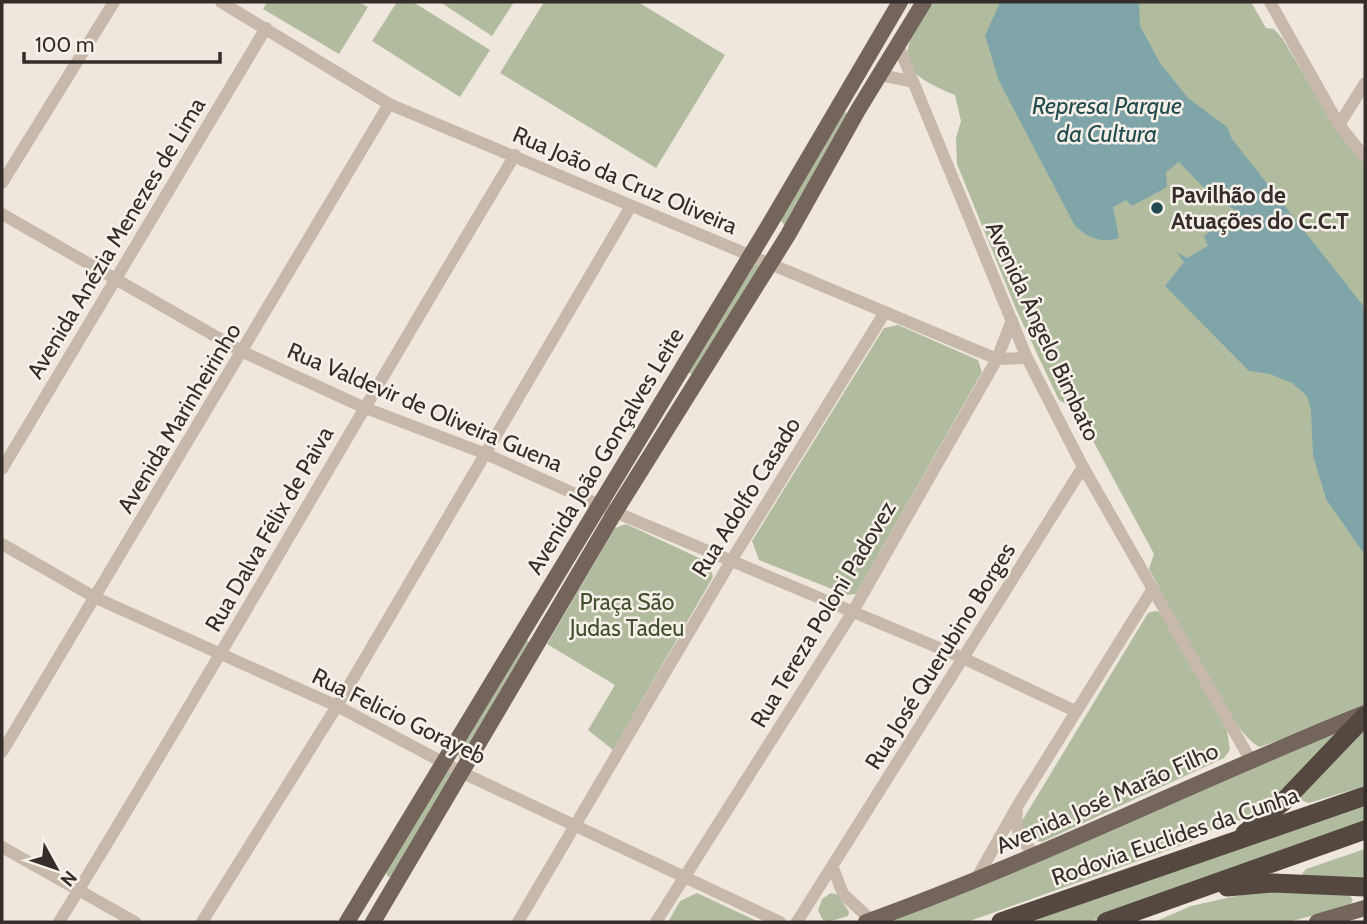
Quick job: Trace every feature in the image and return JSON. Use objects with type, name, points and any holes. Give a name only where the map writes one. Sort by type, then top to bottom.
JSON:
[{"type":"highway","points":[[1227,845],[1283,802],[1365,714]]},
{"type":"highway","name":"Rodovia Euclides da Cunha","points":[[1001,922],[1365,796]]},
{"type":"highway","points":[[1106,922],[1365,830]]},
{"type":"highway","points":[[1202,888],[1273,883],[1365,887]]},
{"type":"main road","name":"Avenida João Gonçalves Leite","points":[[347,922],[525,631],[900,2]]},
{"type":"main road","name":"Avenida João Gonçalves Leite","points":[[373,922],[615,512],[788,235],[924,2]]},
{"type":"main road","points":[[769,225],[788,235]]},
{"type":"main road","points":[[677,373],[694,384]]},
{"type":"main road","points":[[525,631],[541,640]]},
{"type":"main road","name":"Avenida José Marão Filho","points":[[869,921],[1038,855],[1250,759],[1365,714]]},
{"type":"main road","points":[[372,883],[390,894]]},
{"type":"main road","points":[[1317,922],[1365,908]]},
{"type":"street","points":[[2,184],[114,2]]},
{"type":"street","name":"Rua João da Cruz Oliveira","points":[[221,2],[389,104],[515,155],[748,257],[997,359],[1027,358]]},
{"type":"street","points":[[1270,2],[1339,125],[1365,157]]},
{"type":"street","name":"Avenida Anézia Menezes de Lima","points":[[2,469],[266,28]]},
{"type":"street","name":"Avenida Ângelo Bimbato","points":[[898,45],[910,81],[1027,358],[1083,467],[1250,759]]},
{"type":"street","points":[[880,75],[910,81]]},
{"type":"street","points":[[1339,125],[1365,83]]},
{"type":"street","name":"Avenida Marinheirinho","points":[[2,752],[389,104]]},
{"type":"street","name":"Rua Dalva Félix de Paiva","points":[[59,922],[221,656],[363,407],[515,155]]},
{"type":"street","points":[[202,922],[337,706],[631,206]]},
{"type":"street","name":"Rua Valdevir de Oliveira Guena","points":[[2,214],[243,352],[363,407],[486,454],[615,512],[963,658],[1075,711]]},
{"type":"street","name":"Rua Adolfo Casado","points":[[518,922],[731,561],[885,313]]},
{"type":"street","name":"Rua Tereza Poloni Padovez","points":[[656,922],[852,613],[997,359],[1012,320]]},
{"type":"street","name":"Rua José Querubino Borges","points":[[797,922],[1083,467]]},
{"type":"street","name":"Rua Felicio Gorayeb","points":[[2,544],[96,598],[337,706],[463,773],[780,922]]},
{"type":"street","points":[[975,880],[1075,711],[1153,590]]},
{"type":"street","points":[[1018,805],[1018,836],[1021,842],[1038,855]]},
{"type":"street","points":[[2,847],[135,922]]},
{"type":"street","points":[[833,868],[843,894],[869,921]]},
{"type":"green space","points":[[267,2],[358,2],[368,7],[339,54],[263,9]]},
{"type":"green space","points":[[397,2],[413,2],[490,50],[460,97],[372,41]]},
{"type":"green space","points":[[440,2],[514,2],[492,36]]},
{"type":"green space","points":[[544,2],[638,2],[725,55],[656,168],[500,73]]},
{"type":"green space","points":[[928,2],[1251,2],[1266,28],[1274,29],[1282,38],[1337,130],[1365,164],[1365,708],[1260,747],[1248,738],[1217,695],[1149,569],[1154,554],[1077,411],[1059,400],[1016,309],[957,164],[956,138],[961,121],[955,95],[920,77],[908,59],[912,35]]},
{"type":"green space","points":[[845,112],[850,115],[785,226],[780,219]]},
{"type":"green space","points":[[755,264],[762,267],[695,373],[691,374],[687,371]]},
{"type":"green space","points":[[898,325],[978,360],[982,372],[856,594],[847,595],[759,560],[752,541],[884,328]]},
{"type":"green space","name":"Praça São Judas Tadeu","points":[[626,524],[710,563],[713,577],[613,750],[588,730],[615,685],[547,644],[615,528]]},
{"type":"green space","points":[[1156,611],[1163,614],[1227,730],[1230,750],[1224,758],[1042,842],[1033,840],[1023,830],[1022,821],[1148,613]]},
{"type":"green space","points":[[527,640],[531,644],[461,760],[457,754]]},
{"type":"green space","points":[[1365,727],[1365,786],[1309,803],[1300,800],[1301,794]]},
{"type":"green space","points":[[1345,731],[1268,811],[1211,830],[1191,842],[967,922],[879,922],[1040,861],[1320,739]]},
{"type":"green space","points":[[449,771],[452,774],[392,878],[387,876],[386,871],[445,773]]},
{"type":"green space","points":[[1365,802],[1365,824],[1088,922],[1030,922]]},
{"type":"green space","points":[[1365,849],[1365,882],[1306,878],[1302,874],[1306,869]]},
{"type":"green space","points":[[1272,888],[1348,893],[1353,900],[1349,906],[1288,922],[1154,922],[1191,906]]},
{"type":"green space","points":[[697,893],[759,922],[668,922],[680,901]]},
{"type":"green space","points":[[831,893],[838,895],[849,912],[848,916],[828,922],[822,919],[818,910],[822,899]]},
{"type":"water","name":"Represa Parque da Cultura","points":[[1000,2],[1139,2],[1140,26],[1160,63],[1188,98],[1227,127],[1232,139],[1365,308],[1365,555],[1326,499],[1313,455],[1311,410],[1307,396],[1292,383],[1270,374],[1249,371],[1165,286],[1184,262],[1176,252],[1187,258],[1208,246],[1204,236],[1235,210],[1209,193],[1179,162],[1166,172],[1167,187],[1132,206],[1126,200],[1113,207],[1119,238],[1100,240],[1079,229],[999,81],[985,36]]},
{"type":"place","name":"Pavilhão de Atuações do C.C.T","points":[[1157,208]]}]
